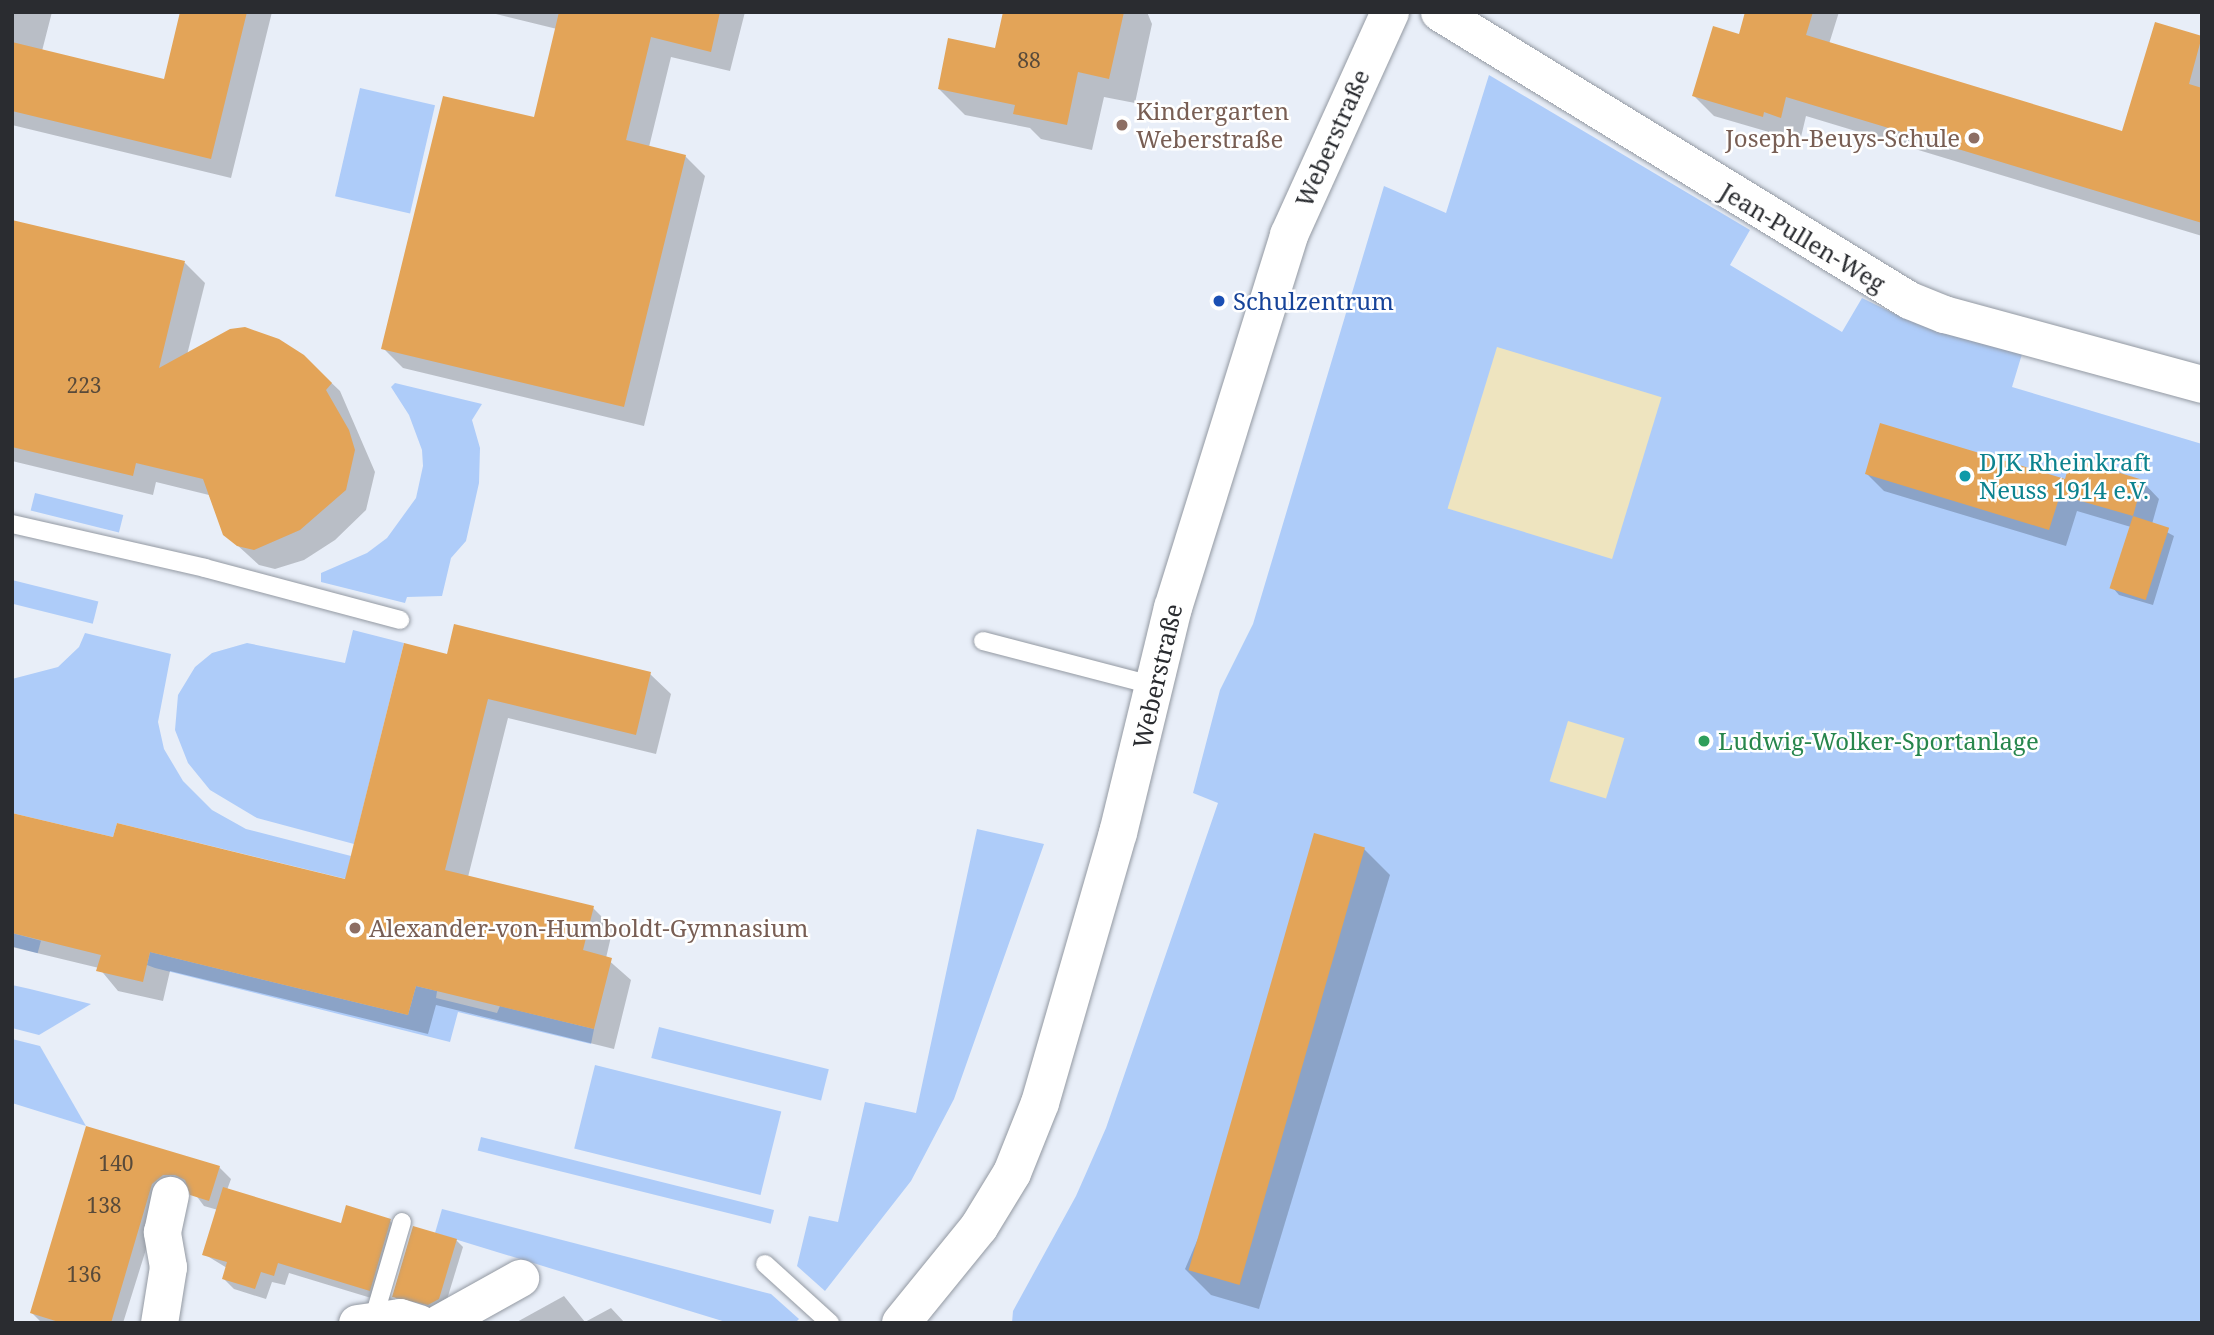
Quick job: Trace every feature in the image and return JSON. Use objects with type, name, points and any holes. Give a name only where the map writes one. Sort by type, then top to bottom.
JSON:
[{"type":"main road","name":"Weberstraße","points":[[903,1322],[979,1227],[1012,1173],[1040,1103],[1157,686],[1173,608],[1289,235],[1390,12]]},
{"type":"street","name":"Jean-Pullen-Weg","points":[[1439,12],[1909,299],[1944,314],[2202,384]]},
{"type":"street","points":[[159,1323],[168,1267],[162,1232],[170,1195]]},
{"type":"street","points":[[439,1323],[520,1278]]},
{"type":"street","points":[[365,1320],[400,1317],[419,1323]]},
{"type":"lane","points":[[12,524],[205,568],[400,620]]},
{"type":"lane","points":[[983,640],[1157,686]]},
{"type":"lane","points":[[365,1320],[402,1222]]},
{"type":"lane","points":[[765,1264],[830,1323]]},
{"type":"shaded area","name":"Ludwig-Wolker-Sportanlage","points":[[1489,75],[1750,230],[1730,265],[1842,332],[1862,298],[1897,315],[2022,354],[2012,387],[2202,444],[2202,1323],[1012,1323],[1013,1311],[1076,1196],[1106,1128],[1218,803],[1193,793],[1220,690],[1253,624],[1384,186],[1446,213]]},
{"type":"shaded area","points":[[360,88],[435,105],[410,213],[335,196]]},
{"type":"shaded area","points":[[395,383],[482,404],[472,420],[480,448],[479,483],[466,541],[451,558],[442,596],[407,597],[405,603],[321,582],[321,573],[367,553],[387,538],[416,498],[423,466],[422,450],[409,415],[391,387]]},
{"type":"shaded area","points":[[35,493],[123,515],[119,532],[31,510]]},
{"type":"shaded area","points":[[12,580],[98,602],[93,624],[12,604]]},
{"type":"shaded area","points":[[353,630],[404,643],[354,844],[257,818],[210,790],[188,763],[175,730],[178,695],[195,667],[212,653],[247,643],[345,663]]},
{"type":"shaded area","points":[[85,633],[171,654],[158,722],[164,749],[183,781],[212,810],[246,829],[351,856],[346,879],[117,823],[113,837],[12,813],[12,679],[58,667],[79,647]]},
{"type":"shaded area","points":[[977,829],[1044,844],[954,1099],[911,1181],[825,1291],[797,1266],[809,1216],[838,1222],[865,1102],[916,1113]]},
{"type":"shaded area","points":[[12,933],[41,941],[38,953],[12,946]]},
{"type":"shaded area","points":[[150,952],[408,1015],[416,986],[437,991],[436,998],[497,1013],[500,1006],[594,1029],[591,1044],[458,1012],[450,1042],[155,968],[147,965]]},
{"type":"shaded area","points":[[12,985],[91,1004],[39,1035],[12,1028]]},
{"type":"shaded area","points":[[659,1027],[829,1069],[821,1100],[651,1058]]},
{"type":"shaded area","points":[[12,1039],[40,1046],[86,1126],[12,1103]]},
{"type":"shaded area","points":[[595,1065],[781,1111],[760,1195],[574,1148]]},
{"type":"shaded area","points":[[481,1137],[774,1210],[771,1224],[478,1151]]},
{"type":"shaded area","points":[[442,1209],[771,1294],[799,1319],[795,1323],[729,1323],[435,1233]]},
{"type":"sand","points":[[1497,347],[1661,397],[1612,559],[1448,509]]},
{"type":"sand","points":[[1568,721],[1624,738],[1606,798],[1550,781]]},
{"type":"building","points":[[180,12],[247,12],[211,159],[12,111],[12,42],[164,79]]},
{"type":"building","points":[[559,12],[720,12],[711,52],[651,37],[626,140],[686,155],[624,407],[381,349],[443,96],[534,117]]},
{"type":"building","points":[[1003,12],[1124,12],[1109,79],[1078,72],[1067,125],[1013,114],[1015,105],[938,89],[948,38],[995,48]]},
{"type":"building","points":[[1745,12],[1813,12],[1806,35],[2122,131],[2155,22],[2202,36],[2189,84],[2202,88],[2202,223],[1786,97],[1781,118],[1764,112],[1763,117],[1692,96],[1713,26],[1739,34]]},
{"type":"building","points":[[12,220],[185,261],[159,368],[230,329],[245,327],[279,339],[304,355],[332,383],[326,390],[349,430],[355,450],[346,490],[300,530],[254,550],[237,546],[223,535],[203,479],[136,463],[133,476],[12,447]]},
{"type":"building","name":"DJK Rheinkraft Neuss 1914 e.V.","points":[[1880,423],[2065,479],[2071,458],[2143,480],[2133,516],[2060,495],[2049,530],[1865,474]]},
{"type":"building","points":[[2133,516],[2169,528],[2146,600],[2110,588]]},
{"type":"building","points":[[454,624],[651,672],[636,735],[488,699],[445,870],[594,906],[583,950],[612,958],[594,1029],[416,986],[408,1015],[150,952],[143,982],[96,971],[101,955],[12,933],[12,813],[113,837],[117,823],[345,879],[404,643],[447,654]]},
{"type":"building","points":[[1314,833],[1365,848],[1240,1285],[1189,1270]]},
{"type":"building","points":[[86,1126],[220,1166],[209,1201],[190,1195],[185,1180],[175,1175],[163,1175],[152,1184],[111,1323],[62,1323],[30,1313]]},
{"type":"building","points":[[223,1187],[341,1223],[346,1205],[391,1219],[370,1291],[278,1263],[274,1276],[261,1272],[255,1289],[222,1279],[227,1262],[202,1255]]},
{"type":"building","points":[[413,1226],[457,1239],[439,1299],[428,1305],[392,1297]]},
{"type":"place","name":"Kindergarten Weberstraße","points":[[1122,125]]},
{"type":"place","name":"Joseph-Beuys-Schule","points":[[1974,138]]},
{"type":"place","name":"Schulzentrum","points":[[1219,301]]},
{"type":"place","name":"DJK Rheinkraft Neuss 1914 e.V.","points":[[1965,476]]},
{"type":"place","name":"Ludwig-Wolker-Sportanlage","points":[[1704,741]]},
{"type":"place","name":"Alexander-von-Humboldt-Gymnasium","points":[[355,928]]}]
